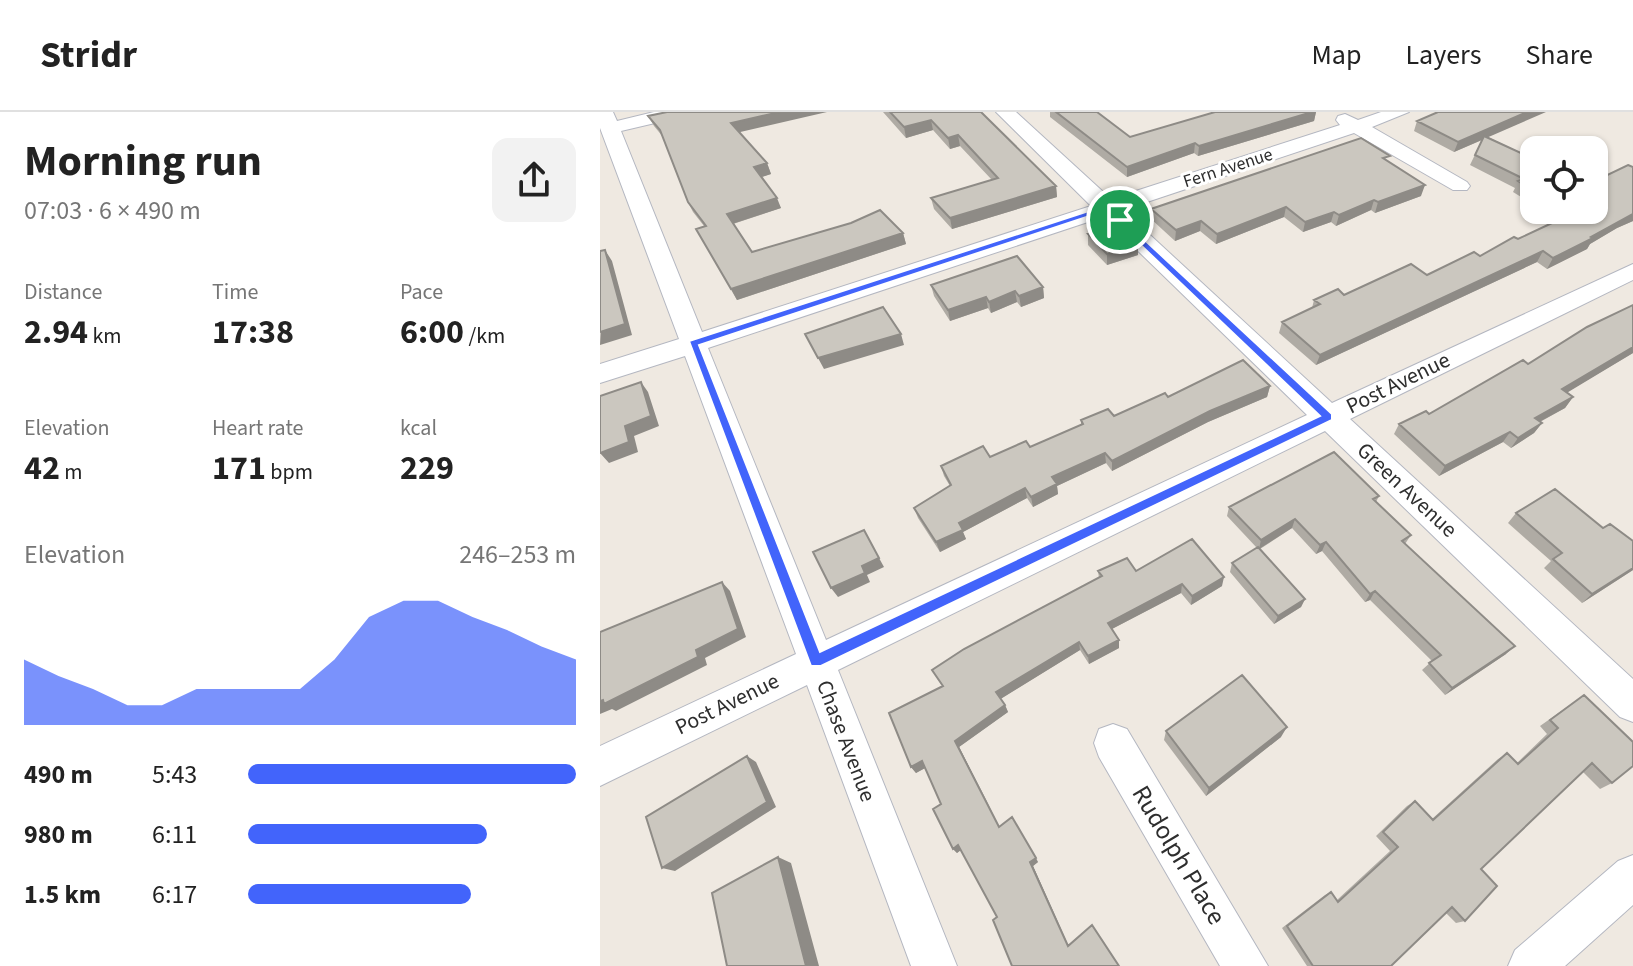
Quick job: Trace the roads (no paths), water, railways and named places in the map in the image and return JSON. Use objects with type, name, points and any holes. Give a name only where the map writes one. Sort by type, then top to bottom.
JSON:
[{"type":"street","points":[[607,120],[678,112]]},
{"type":"street","name":"Green Avenue","points":[[1005,112],[1633,704]]},
{"type":"street","points":[[1332,112],[1460,186]]},
{"type":"street","name":"Fern Avenue","points":[[600,374],[1400,112]]},
{"type":"street","name":"Chase Avenue","points":[[607,120],[934,966]]},
{"type":"street","name":"Post Avenue","points":[[600,766],[1633,271]]},
{"type":"street","name":"Rudolph Place","points":[[1113,743],[1245,966]]},
{"type":"street","points":[[1531,966],[1633,876]]}]
